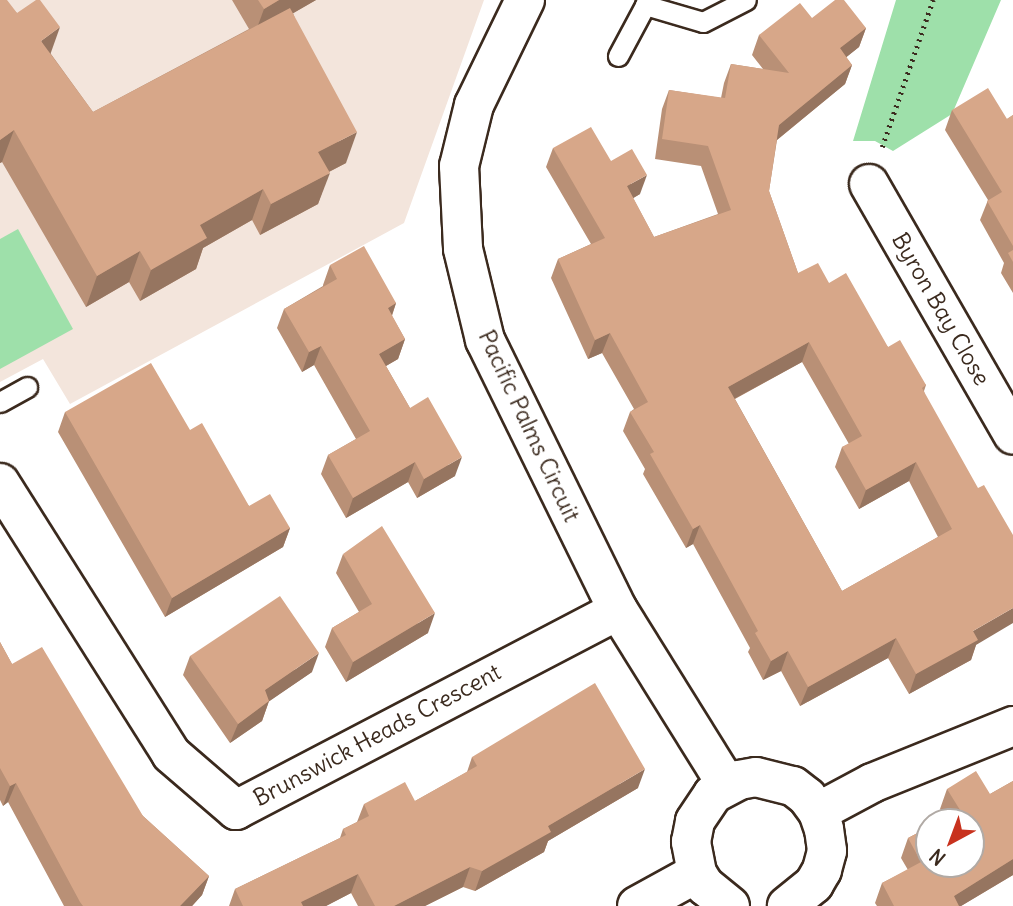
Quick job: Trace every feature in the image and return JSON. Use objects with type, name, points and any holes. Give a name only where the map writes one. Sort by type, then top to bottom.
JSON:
[{"type":"street","name":"Pacific Palms Circuit","points":[[525,0],[474,104],[459,166],[463,249],[485,340],[618,610],[727,785]]},
{"type":"street","name":"Byron Bay Close","points":[[869,184],[1013,435]]},
{"type":"street","name":"Brunswick Heads Crescent","points":[[0,484],[171,754],[236,810],[618,610]]},
{"type":"street","points":[[818,812],[872,783],[1013,726]]},
{"type":"street","points":[[730,906],[705,886],[697,873],[691,842],[695,821],[707,801],[727,785],[756,777],[774,779],[793,786],[807,797],[818,812],[824,829],[827,851],[822,870],[814,884],[787,906]]},
{"type":"street","points":[[637,906],[697,873]]},
{"type":"lane","points":[[618,56],[646,3],[703,22],[746,0]]},
{"type":"lane","points":[[0,402],[27,387]]},
{"type":"path","points":[[869,184],[933,0]]},
{"type":"shaded area","points":[[0,0],[484,0],[404,223],[70,404],[43,359],[0,382]]},
{"type":"green space","points":[[896,0],[1001,0],[952,114],[893,151],[875,141],[853,141]]},
{"type":"green space","points":[[18,229],[73,329],[0,369],[0,239]]},
{"type":"building","points":[[0,0],[7,0],[17,13],[40,0],[60,27],[41,41],[93,112],[290,8],[357,132],[318,152],[330,173],[271,204],[263,189],[200,225],[207,238],[151,270],[140,251],[97,276],[14,130],[0,140]]},
{"type":"building","points":[[258,0],[279,0],[264,9]]},
{"type":"building","points":[[835,0],[844,0],[866,28],[840,48],[852,65],[779,125],[769,191],[798,273],[818,263],[829,283],[846,273],[888,347],[900,340],[926,385],[922,388],[978,488],[984,485],[1013,535],[1013,608],[973,631],[978,640],[916,674],[896,638],[808,687],[788,651],[771,661],[755,633],[758,631],[700,525],[693,529],[650,454],[654,452],[630,412],[648,402],[610,333],[595,340],[558,259],[605,238],[553,148],[591,127],[611,161],[632,149],[647,175],[627,186],[654,237],[731,210],[708,146],[662,139],[669,90],[725,98],[731,64],[789,73],[759,35],[800,3],[812,18]],"holes":[[[809,342],[862,436],[842,447],[866,490],[916,462],[952,529],[842,591],[728,387]]]},
{"type":"building","points":[[988,88],[1007,119],[1013,115],[1013,246],[987,201],[1002,192],[952,110]]},
{"type":"building","points":[[364,246],[396,303],[388,308],[405,339],[379,354],[410,408],[428,397],[462,457],[424,479],[415,462],[353,498],[328,455],[370,431],[321,346],[309,352],[284,309],[337,279],[330,265]]},
{"type":"building","points":[[151,363],[190,430],[202,423],[249,506],[270,494],[290,528],[172,598],[65,412]]},
{"type":"building","points":[[382,526],[435,613],[353,662],[332,628],[372,604],[343,554]]},
{"type":"building","points":[[280,596],[319,653],[265,690],[269,701],[238,724],[190,656]]},
{"type":"building","points":[[0,642],[12,664],[42,647],[143,816],[209,876],[180,906],[83,906],[80,902],[16,783],[10,786],[0,768]]},
{"type":"building","points":[[595,683],[645,769],[548,826],[551,832],[482,871],[470,867],[394,906],[375,906],[358,874],[301,902],[303,906],[243,906],[235,889],[346,835],[343,829],[369,816],[364,804],[405,782],[415,801],[477,766],[472,757]]},
{"type":"building","points":[[976,771],[990,794],[1013,781],[1013,859],[985,877],[985,808],[959,808],[947,789]]},
{"type":"building","points":[[915,834],[915,851],[908,838]]},
{"type":"building","points":[[915,865],[915,878],[983,878],[954,896],[959,906],[894,906],[882,883]]}]
